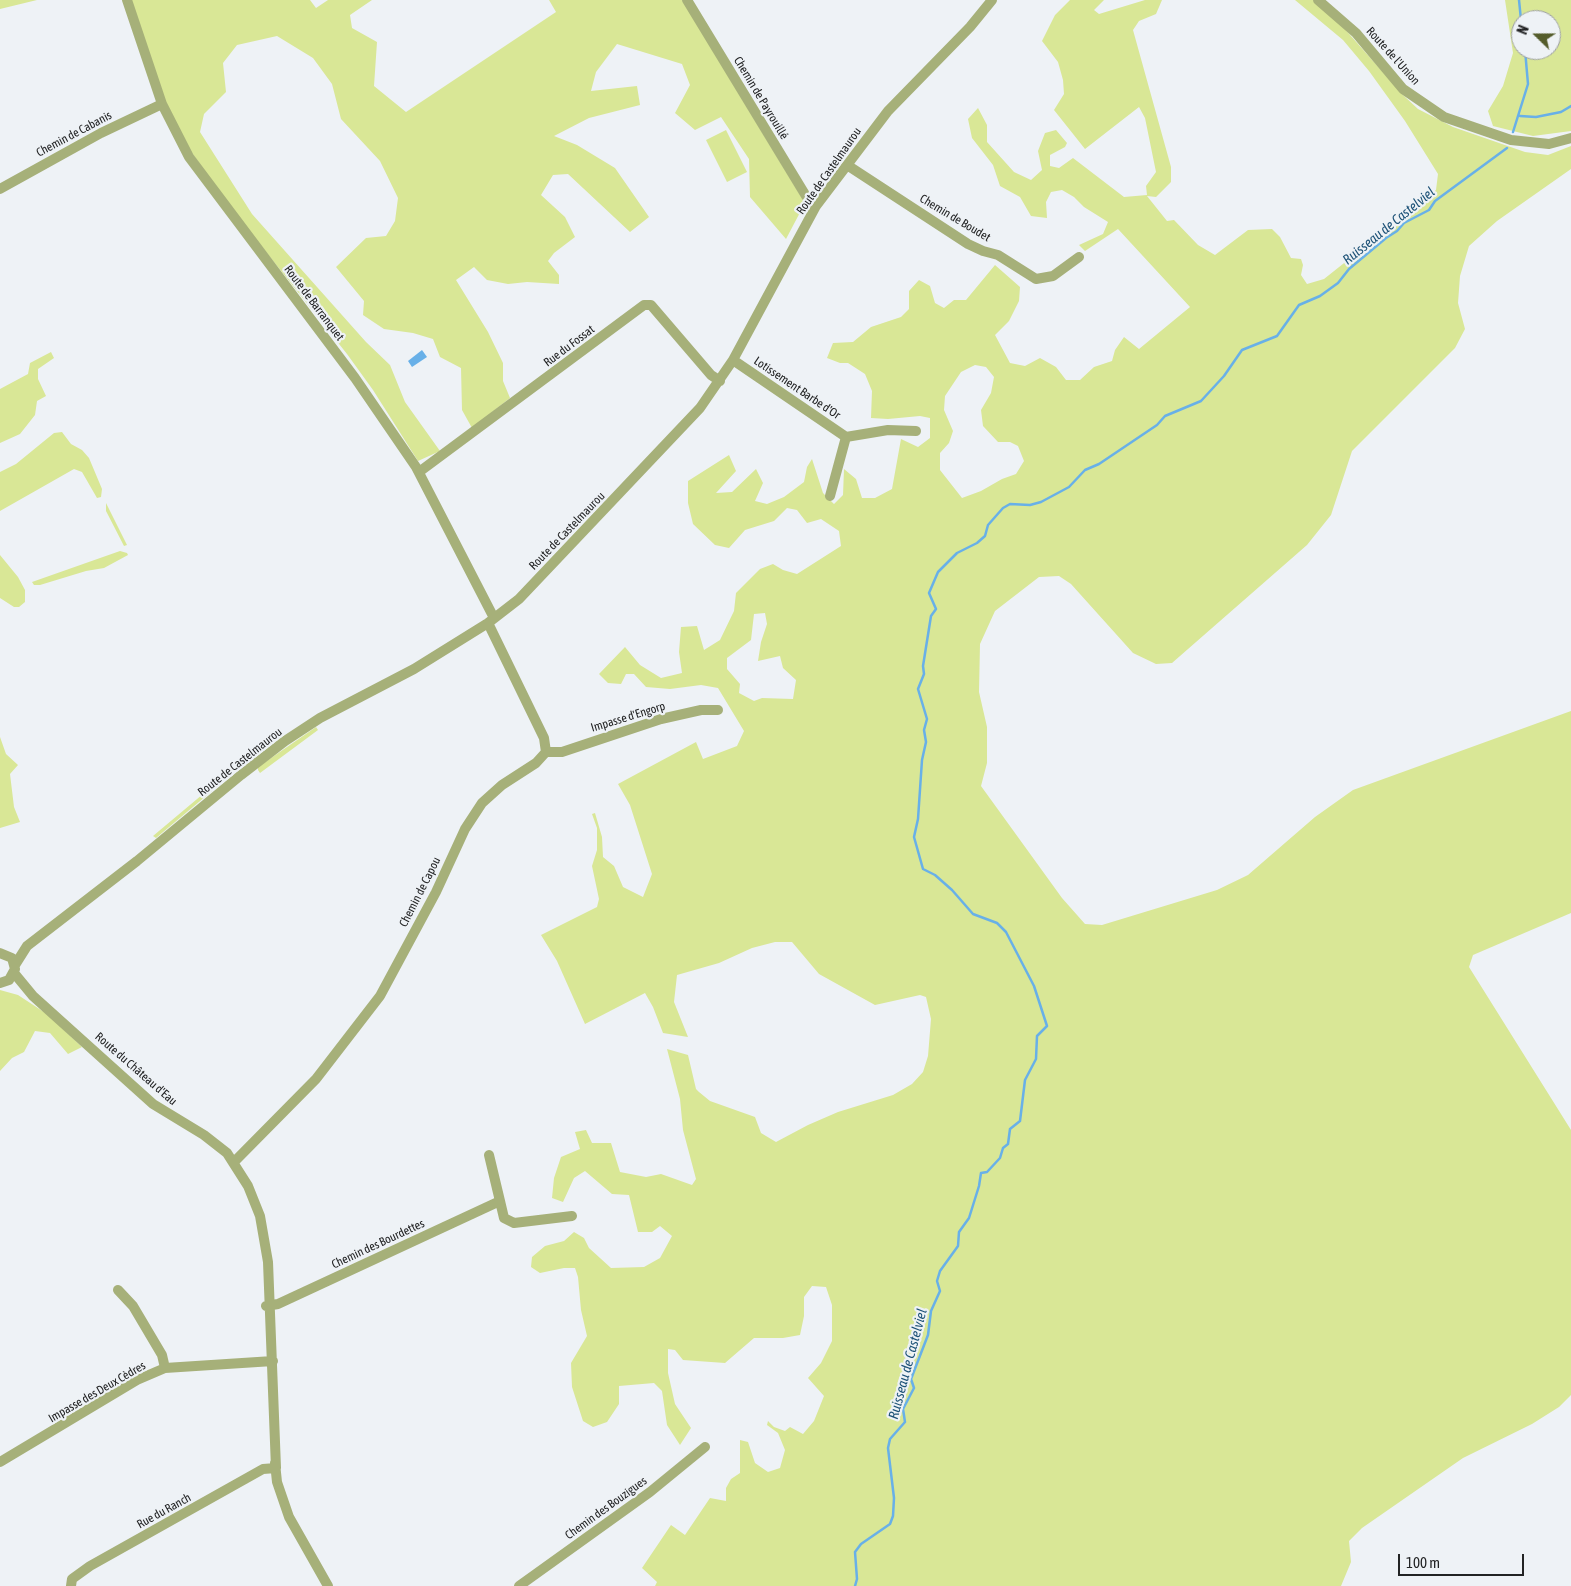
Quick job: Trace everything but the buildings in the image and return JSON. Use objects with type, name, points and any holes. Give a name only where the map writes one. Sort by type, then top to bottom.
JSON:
[{"type":"street","name":"Route de Barranquet","points":[[127,0],[162,104],[177,136],[200,174],[355,378],[419,472],[491,620]]},
{"type":"street","name":"Chemin de Payrouillé","points":[[687,0],[806,196],[816,206]]},
{"type":"street","name":"Route de Castelmaurou","points":[[3,953],[27,946],[137,861],[285,741],[320,718],[414,669],[491,620],[519,599],[700,408],[734,360],[816,206],[888,111],[970,27],[992,0]]},
{"type":"street","name":"Route de l'Union","points":[[1318,0],[1356,33],[1403,89],[1444,117],[1511,140],[1549,144],[1571,138]]},
{"type":"street","name":"Chemin de Cabanis","points":[[0,189],[100,133],[162,104]]},
{"type":"street","name":"Chemin de Boudet","points":[[846,165],[968,244],[998,255],[1036,279],[1053,276],[1079,257]]},
{"type":"street","name":"Rue du Fossat","points":[[419,472],[644,305],[651,305],[711,375],[720,381]]},
{"type":"street","name":"Lotissement Barbe d'Or","points":[[734,360],[846,437]]},
{"type":"street","points":[[830,496],[846,437],[888,430],[916,431]]},
{"type":"street","points":[[491,620],[544,738],[546,752]]},
{"type":"street","name":"Impasse d'Engorp","points":[[546,752],[562,752],[660,719],[701,710],[718,710]]},
{"type":"street","name":"Chemin de Capou","points":[[234,1162],[316,1079],[380,996],[436,892],[465,829],[482,802],[502,785],[536,764],[546,752]]},
{"type":"street","name":"Route de Castelmaurou","points":[[3,982],[15,969],[27,946]]},
{"type":"street","name":"Route du Château d'Eau","points":[[3,953],[12,958],[15,969],[34,996],[153,1104],[204,1135],[234,1162],[255,1201],[268,1262],[268,1306],[277,1482],[289,1517],[328,1586]]},
{"type":"street","name":"Route du Château d'Eau","points":[[3,982],[34,996]]},
{"type":"street","points":[[489,1155],[504,1218],[514,1224],[572,1216]]},
{"type":"street","name":"Chemin des Bourdettes","points":[[268,1306],[278,1304],[500,1202]]},
{"type":"street","points":[[118,1290],[133,1306],[162,1354],[165,1368]]},
{"type":"street","name":"Impasse des Deux Cèdres","points":[[0,1462],[137,1380],[165,1368],[271,1362]]},
{"type":"street","name":"Chemin des Bouzigues","points":[[519,1586],[650,1492],[705,1447]]},
{"type":"street","name":"Rue du Ranch","points":[[70,1586],[72,1579],[90,1566],[263,1469],[276,1468]]},
{"type":"green space","points":[[0,0],[37,0],[0,9]]},
{"type":"green space","points":[[130,0],[310,0],[316,8],[328,0],[372,0],[350,15],[352,28],[377,42],[374,86],[406,112],[556,12],[549,0],[682,0],[805,203],[786,239],[750,197],[749,159],[721,117],[695,130],[675,113],[690,85],[682,64],[617,44],[596,72],[591,91],[637,86],[640,105],[589,118],[554,136],[577,145],[615,168],[649,217],[630,232],[568,174],[553,175],[541,195],[565,217],[575,237],[554,253],[548,261],[559,275],[559,284],[527,282],[508,284],[487,280],[474,267],[456,280],[488,332],[503,363],[503,381],[510,398],[472,428],[462,410],[461,368],[440,357],[433,339],[413,333],[384,329],[363,315],[364,301],[336,267],[366,238],[386,236],[395,221],[398,198],[380,161],[341,119],[332,84],[313,58],[277,36],[237,45],[223,63],[226,92],[204,114],[200,132],[252,214],[366,342],[390,365],[405,402],[440,451],[418,461],[373,390],[347,354],[235,213],[189,149],[160,94]]},
{"type":"green space","points":[[1070,0],[1104,0],[1094,10],[1099,14],[1145,0],[1162,0],[1156,14],[1139,21],[1133,30],[1171,167],[1171,182],[1156,197],[1147,196],[1167,221],[1174,220],[1198,245],[1215,255],[1248,230],[1272,229],[1280,237],[1291,258],[1301,259],[1303,265],[1301,275],[1307,284],[1324,279],[1436,190],[1438,174],[1405,121],[1369,71],[1343,40],[1295,0],[1313,0],[1336,19],[1403,95],[1418,109],[1453,127],[1525,152],[1548,155],[1571,146],[1571,169],[1497,221],[1469,246],[1460,276],[1458,303],[1465,329],[1455,348],[1352,451],[1331,515],[1307,545],[1172,663],[1156,664],[1133,653],[1071,584],[1059,576],[1039,577],[995,611],[980,644],[979,692],[987,727],[987,763],[981,786],[1062,898],[1085,924],[1102,925],[1217,890],[1248,875],[1315,817],[1353,790],[1571,711],[1571,913],[1473,955],[1469,967],[1571,1130],[1571,1395],[1559,1407],[1532,1424],[1463,1458],[1362,1528],[1349,1541],[1351,1562],[1341,1586],[655,1586],[657,1582],[642,1568],[671,1525],[685,1535],[710,1498],[726,1501],[726,1488],[731,1479],[740,1473],[740,1440],[748,1442],[755,1463],[768,1472],[780,1468],[785,1450],[778,1433],[767,1425],[768,1421],[774,1427],[785,1431],[790,1427],[803,1434],[814,1421],[824,1396],[808,1378],[821,1363],[832,1341],[832,1305],[826,1287],[812,1286],[804,1297],[804,1316],[800,1335],[783,1338],[754,1338],[725,1363],[683,1360],[675,1350],[668,1349],[668,1373],[675,1404],[691,1428],[680,1445],[667,1425],[662,1391],[654,1383],[619,1386],[619,1404],[607,1422],[593,1427],[583,1421],[572,1387],[571,1363],[587,1336],[575,1268],[564,1268],[540,1273],[531,1267],[532,1257],[545,1246],[564,1241],[574,1232],[584,1238],[589,1248],[611,1268],[644,1267],[660,1258],[672,1236],[660,1226],[652,1232],[638,1232],[629,1195],[612,1194],[585,1171],[574,1178],[563,1202],[552,1198],[554,1178],[561,1157],[580,1149],[575,1132],[586,1130],[592,1143],[611,1143],[620,1172],[646,1177],[661,1174],[692,1185],[696,1179],[683,1130],[680,1099],[667,1049],[688,1055],[696,1089],[699,1092],[710,1101],[755,1117],[761,1133],[776,1142],[838,1112],[893,1095],[912,1084],[923,1072],[928,1056],[931,1019],[926,997],[920,995],[875,1005],[819,974],[792,942],[775,942],[752,948],[719,963],[677,975],[674,1002],[688,1037],[663,1033],[653,1007],[645,993],[585,1024],[557,961],[541,935],[597,907],[599,899],[592,866],[597,850],[597,828],[592,814],[595,813],[602,837],[603,857],[614,866],[623,887],[643,897],[652,874],[630,805],[618,784],[696,742],[703,759],[737,746],[744,731],[718,688],[701,685],[670,689],[646,687],[634,674],[626,674],[621,684],[608,683],[599,674],[625,647],[640,665],[661,678],[682,673],[679,652],[681,627],[697,626],[704,650],[720,640],[734,611],[736,593],[760,569],[773,564],[783,570],[797,574],[841,546],[839,531],[821,519],[807,523],[797,510],[787,508],[774,521],[745,530],[729,548],[715,545],[693,524],[688,503],[688,481],[729,455],[736,471],[716,493],[732,492],[756,469],[763,483],[755,501],[767,504],[784,497],[804,482],[807,467],[812,459],[823,493],[834,504],[843,495],[844,469],[856,479],[862,498],[875,498],[892,489],[901,439],[918,447],[930,438],[930,418],[920,416],[888,419],[871,418],[872,391],[865,374],[848,363],[840,363],[827,358],[833,343],[853,342],[871,327],[901,317],[909,309],[909,291],[919,280],[930,286],[935,303],[944,308],[954,300],[966,300],[995,265],[1020,287],[1019,301],[1009,321],[995,335],[1010,363],[1025,366],[1040,358],[1056,367],[1066,380],[1080,380],[1094,367],[1112,361],[1115,350],[1124,337],[1139,349],[1190,307],[1118,229],[1085,251],[1079,245],[1103,234],[1108,222],[1062,190],[1051,192],[1046,202],[1047,218],[1031,216],[1020,197],[1000,186],[993,165],[972,138],[968,119],[978,108],[987,125],[987,142],[1014,172],[1031,180],[1042,170],[1038,151],[1045,133],[1056,130],[1067,143],[1065,147],[1050,155],[1050,166],[1059,168],[1073,158],[1124,197],[1147,195],[1146,186],[1156,172],[1145,118],[1139,107],[1085,149],[1054,110],[1064,94],[1063,80],[1058,62],[1042,41],[1055,15]],"holes":[[[975,365],[986,367],[994,377],[991,393],[981,410],[983,426],[998,442],[1010,442],[1018,446],[1024,461],[1016,474],[962,498],[940,470],[940,453],[949,443],[953,431],[944,410],[945,396],[961,372]],[[765,613],[767,624],[761,642],[758,661],[780,656],[783,668],[796,680],[793,699],[762,698],[754,701],[739,693],[740,684],[727,669],[727,658],[751,640],[754,614]]]},
{"type":"green space","points":[[1505,0],[1571,0],[1571,131],[1533,136],[1493,126],[1488,111],[1503,86],[1511,60],[1561,60],[1561,10],[1511,10],[1511,40]]},
{"type":"green space","points":[[726,130],[747,172],[727,182],[706,140]]},
{"type":"green space","points":[[51,352],[54,358],[38,369],[38,379],[46,396],[37,401],[35,415],[20,434],[0,443],[0,389],[28,374],[30,363]]},
{"type":"green space","points":[[62,432],[71,444],[82,450],[89,458],[102,489],[101,497],[97,498],[82,472],[74,469],[0,511],[0,472],[16,464],[54,433]]},
{"type":"green space","points":[[106,503],[127,545],[124,546],[106,511]]},
{"type":"green space","points":[[120,551],[128,555],[104,568],[86,571],[40,585],[34,585],[32,582]]},
{"type":"green space","points":[[0,555],[18,577],[25,590],[25,602],[19,607],[14,607],[0,598]]},
{"type":"green space","points":[[316,727],[318,730],[260,773],[258,767]]},
{"type":"green space","points":[[0,737],[6,754],[18,765],[10,774],[14,807],[20,822],[0,828]]},
{"type":"green space","points":[[209,789],[212,791],[156,838],[153,836]]},
{"type":"green space","points":[[0,990],[18,995],[47,1014],[82,1047],[68,1054],[50,1033],[35,1031],[24,1052],[12,1058],[0,1071]]},
{"type":"water","points":[[422,350],[427,357],[412,367],[408,361]]},
{"type":"waterway","name":"Ruisseau de Castelviel","points":[[1519,0],[1520,10]]},
{"type":"waterway","name":"Ruisseau de Castelviel","points":[[1513,132],[1528,84],[1526,60]]},
{"type":"waterway","name":"Ruisseau de Castelviel","points":[[1520,116],[1536,117],[1561,112],[1571,106]]},
{"type":"waterway","name":"Ruisseau de Castelviel","points":[[855,1586],[857,1579],[855,1552],[861,1544],[890,1524],[893,1516],[894,1498],[888,1448],[890,1439],[905,1422],[903,1409],[914,1388],[911,1379],[928,1335],[931,1311],[940,1291],[937,1281],[940,1271],[958,1246],[959,1232],[969,1218],[981,1173],[987,1172],[1000,1158],[1003,1148],[1008,1144],[1010,1129],[1020,1121],[1025,1080],[1036,1059],[1037,1036],[1047,1026],[1034,986],[1006,932],[997,923],[973,914],[952,890],[935,875],[923,869],[914,837],[918,819],[922,760],[926,742],[924,730],[927,719],[918,689],[924,674],[923,666],[931,616],[936,609],[929,593],[938,572],[957,553],[977,543],[985,536],[988,525],[1003,508],[1010,504],[1030,505],[1041,502],[1069,487],[1085,470],[1099,464],[1157,425],[1165,416],[1201,401],[1224,376],[1242,350],[1277,336],[1299,305],[1320,296],[1338,283],[1349,269],[1397,231],[1404,223],[1429,210],[1435,201],[1507,148]]}]
